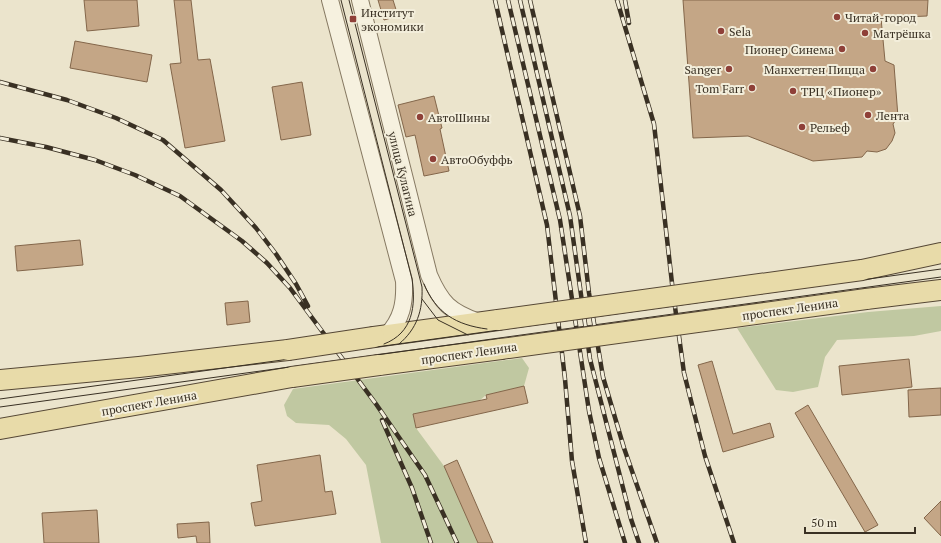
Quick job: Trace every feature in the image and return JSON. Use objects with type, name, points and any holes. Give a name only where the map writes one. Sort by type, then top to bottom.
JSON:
[{"type":"main road","points":[[0,380],[139,367],[288,350],[862,270],[941,253]]},
{"type":"main road","name":"проспект Ленина","points":[[0,429],[292,377],[941,290]]},
{"type":"street","name":"улица Кулагина","points":[[330,0],[404,281],[405,298],[402,314],[395,327],[380,336]]},
{"type":"street","name":"улица Кулагина","points":[[360,0],[396,149],[429,275],[440,298],[452,310],[463,317],[489,321]]},
{"type":"street","points":[[358,103],[383,96]]},
{"type":"street","points":[[372,155],[396,149]]},
{"type":"green space","points":[[941,306],[941,331],[914,336],[837,340],[825,357],[818,387],[793,392],[776,390],[737,328],[868,312]]},
{"type":"green space","points":[[522,358],[529,368],[524,386],[486,395],[479,401],[413,415],[416,428],[444,466],[478,543],[381,543],[366,465],[346,439],[329,425],[296,423],[287,416],[284,405],[293,389]]},
{"type":"building","points":[[84,0],[137,0],[139,26],[87,31]]},
{"type":"building","points":[[174,0],[191,0],[198,60],[210,59],[225,141],[185,148],[170,64],[181,63]]},
{"type":"building","points":[[378,0],[393,0],[398,16],[384,20]]},
{"type":"building","name":"ТРЦ «Пионер»","points":[[683,0],[928,0],[927,16],[881,18],[885,61],[894,65],[898,117],[893,124],[895,133],[892,141],[886,149],[877,152],[867,151],[862,157],[813,161],[748,136],[693,138]]},
{"type":"building","points":[[75,41],[152,55],[147,82],[70,68]]},
{"type":"building","points":[[302,82],[311,135],[281,140],[272,87]]},
{"type":"building","points":[[434,96],[442,128],[440,129],[449,171],[424,176],[415,135],[406,137],[398,105]]},
{"type":"building","points":[[80,240],[83,265],[17,271],[15,246]]},
{"type":"building","points":[[248,301],[250,322],[227,325],[225,303]]},
{"type":"building","points":[[909,359],[912,387],[842,395],[839,366]]},
{"type":"building","points":[[712,361],[733,434],[770,423],[774,437],[723,452],[698,365]]},
{"type":"building","points":[[524,386],[528,403],[416,428],[413,414],[487,399],[486,395]]},
{"type":"building","points":[[941,388],[941,415],[909,417],[908,390]]},
{"type":"building","points":[[808,405],[878,525],[865,532],[795,413]]},
{"type":"building","points":[[320,455],[325,492],[332,491],[336,514],[255,526],[251,503],[262,501],[257,465]]},
{"type":"building","points":[[457,460],[493,543],[478,543],[444,466]]},
{"type":"building","points":[[941,501],[941,536],[924,518]]},
{"type":"building","points":[[97,510],[99,543],[44,543],[42,513]]},
{"type":"building","points":[[209,522],[210,543],[197,543],[196,536],[178,538],[177,524]]},
{"type":"tram line","points":[[341,0],[412,279],[413,309],[407,326],[394,339],[384,344]]},
{"type":"tram line","points":[[349,0],[422,287],[418,318],[410,332],[399,344]]},
{"type":"tram line","points":[[0,399],[941,269]]},
{"type":"tram line","points":[[0,407],[941,277]]},
{"type":"tram line","points":[[424,284],[435,303],[448,316],[457,321],[487,329]]},
{"type":"tram line","points":[[422,299],[438,320],[468,335]]},
{"type":"railway","points":[[495,0],[547,225],[565,379],[572,461],[586,543]]},
{"type":"railway","points":[[508,0],[560,220],[589,411],[599,458],[625,543]]},
{"type":"railway","points":[[520,0],[570,216],[590,359],[631,519],[639,543]]},
{"type":"railway","points":[[530,0],[580,216],[589,293],[603,377],[624,448],[657,543]]},
{"type":"railway","points":[[617,0],[654,124],[673,292],[684,373],[705,456],[734,543]]},
{"type":"railway","points":[[625,0],[629,23]]},
{"type":"railway","points":[[0,82],[67,100],[116,118],[163,140],[221,190],[256,228],[276,254],[296,284],[308,306]]},
{"type":"railway","points":[[0,138],[46,147],[95,160],[135,175],[180,196],[242,241],[267,263],[290,288],[376,404],[425,475],[457,543]]},
{"type":"railway","points":[[382,420],[412,488],[431,543]]},
{"type":"place","name":"Читай-город","points":[[837,17]]},
{"type":"place","name":"Институт экономики","points":[[353,19]]},
{"type":"place","name":"Sela","points":[[721,31]]},
{"type":"place","name":"Матрёшка","points":[[865,33]]},
{"type":"place","name":"Пионер Синема","points":[[842,49]]},
{"type":"place","name":"Sanger","points":[[729,69]]},
{"type":"place","name":"Манхеттен Пицца","points":[[873,69]]},
{"type":"place","name":"Tom Farr","points":[[752,88]]},
{"type":"place","name":"ТРЦ «Пионер»","points":[[793,91]]},
{"type":"place","name":"Лента","points":[[868,115]]},
{"type":"place","name":"АвтоШины","points":[[420,117]]},
{"type":"place","name":"Рельеф","points":[[802,127]]},
{"type":"place","name":"АвтоОбуффь","points":[[433,159]]}]
